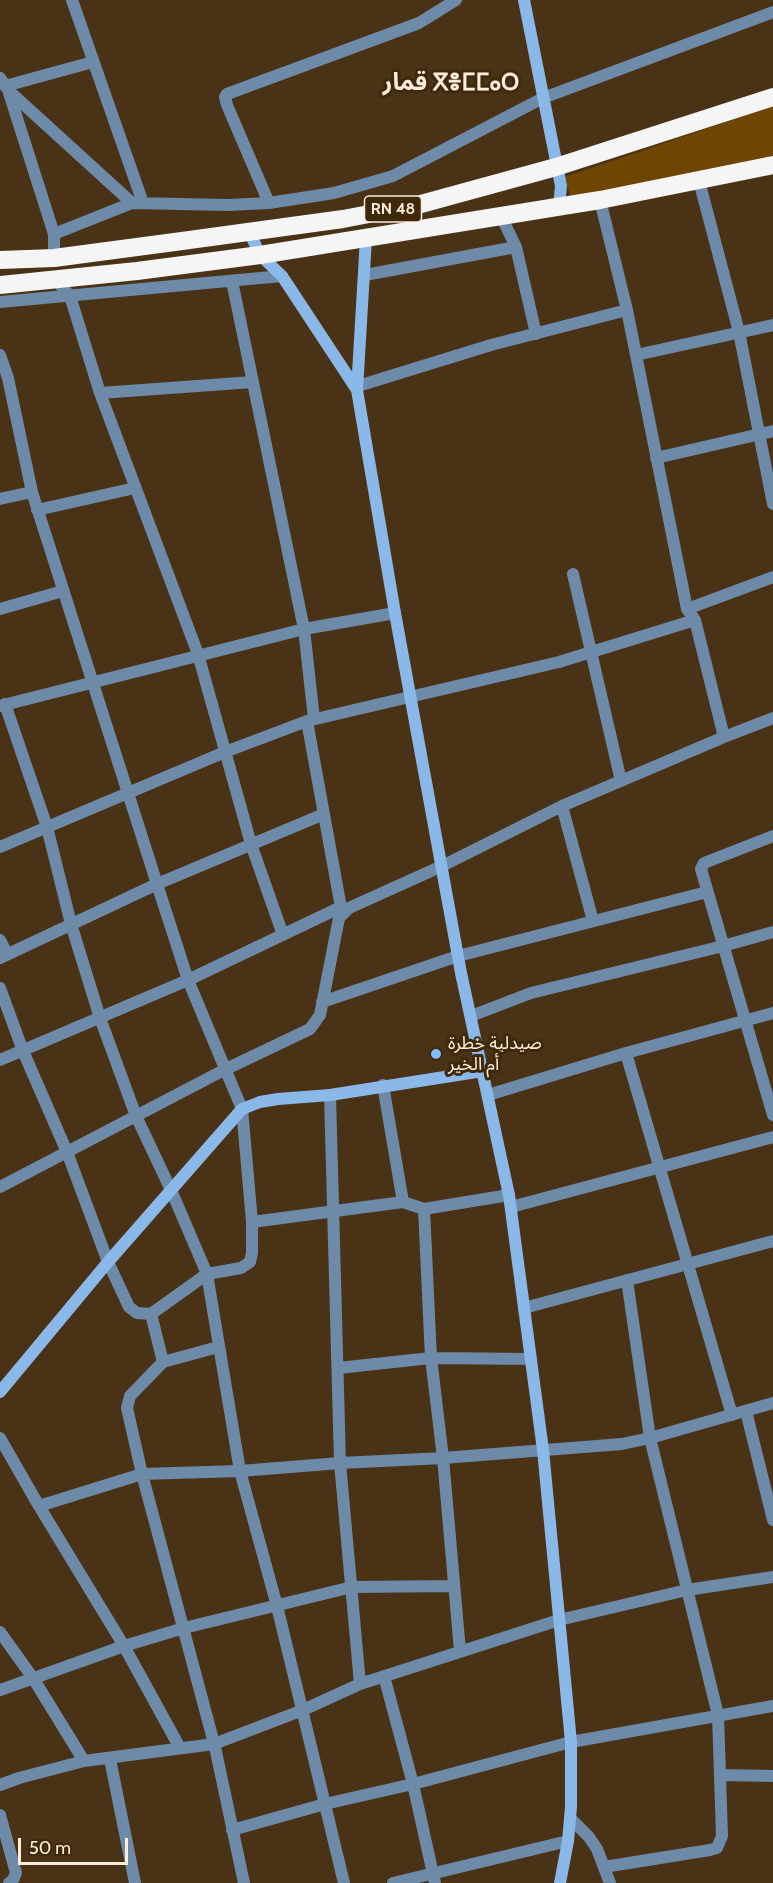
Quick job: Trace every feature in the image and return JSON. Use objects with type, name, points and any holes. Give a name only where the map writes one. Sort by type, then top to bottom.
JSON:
[{"type":"highway","name":"RN 48","points":[[0,260],[54,258],[343,219],[421,204],[556,167],[773,97]]},
{"type":"highway","name":"RN 48","points":[[0,285],[260,255],[600,200],[773,165]]},
{"type":"street","points":[[72,0],[137,203]]},
{"type":"street","points":[[269,203],[227,105],[225,98],[227,93],[419,23],[456,0]]},
{"type":"street","points":[[524,0],[561,186],[559,207]]},
{"type":"street","points":[[54,234],[137,203],[228,205],[269,203],[334,194],[393,176],[543,98],[773,12]]},
{"type":"street","points":[[4,85],[93,62]]},
{"type":"street","points":[[4,85],[137,203]]},
{"type":"street","points":[[4,85],[54,234],[54,258]]},
{"type":"street","points":[[699,181],[739,332],[773,504]]},
{"type":"street","points":[[600,200],[627,310],[687,609],[694,620],[724,737]]},
{"type":"street","points":[[501,216],[516,247],[536,334]]},
{"type":"street","points":[[249,231],[260,255],[282,276],[357,388]]},
{"type":"street","points":[[366,238],[357,388],[395,613],[458,956],[510,1201],[543,1450],[571,1742],[570,1818],[560,1883]]},
{"type":"street","points":[[365,275],[516,247]]},
{"type":"street","points":[[0,302],[282,276]]},
{"type":"street","points":[[56,280],[70,296],[100,393],[198,654],[251,844],[283,935]]},
{"type":"street","points":[[0,1187],[225,1070],[310,1029],[320,1015],[334,938],[342,910],[324,814],[310,720],[304,629],[232,281]]},
{"type":"street","points":[[357,388],[536,334],[627,310]]},
{"type":"street","points":[[636,355],[773,325]]},
{"type":"street","points":[[0,355],[8,378],[37,510],[92,682],[188,980],[242,1109],[252,1222],[250,1262],[241,1268],[207,1274],[151,1314],[143,1315],[129,1307],[108,1262],[67,1152],[23,1051],[0,988]]},
{"type":"street","points":[[100,393],[253,382]]},
{"type":"street","points":[[656,458],[773,431]]},
{"type":"street","points":[[37,510],[135,488]]},
{"type":"street","points":[[0,499],[32,492]]},
{"type":"street","points":[[573,574],[621,781]]},
{"type":"street","points":[[687,609],[773,577]]},
{"type":"street","points":[[0,609],[63,591]]},
{"type":"street","points":[[344,1883],[277,1606],[240,1471],[207,1274],[136,1116],[100,1018],[71,924],[46,827],[3,705],[304,629],[395,613]]},
{"type":"street","points":[[0,847],[225,752],[310,720],[559,662],[694,620]]},
{"type":"street","points":[[0,1060],[188,980],[283,935],[442,866],[562,806],[773,718]]},
{"type":"street","points":[[562,806],[593,921]]},
{"type":"street","points":[[0,940],[3,956],[157,884],[324,814]]},
{"type":"street","points":[[773,836],[704,863],[701,870],[773,1115]]},
{"type":"street","points":[[322,1002],[458,956],[707,892]]},
{"type":"street","points":[[471,1016],[531,993],[773,932]]},
{"type":"street","points":[[488,1095],[773,1012]]},
{"type":"street","points":[[626,1053],[732,1415]]},
{"type":"street","points":[[0,1392],[108,1262],[242,1109],[260,1102],[278,1099],[330,1095],[382,1085],[483,1071]]},
{"type":"street","points":[[382,1085],[403,1202]]},
{"type":"street","points":[[330,1095],[340,1463],[360,1684]]},
{"type":"street","points":[[252,1222],[403,1202],[423,1209],[510,1201],[660,1167],[773,1137]]},
{"type":"street","points":[[423,1209],[431,1358],[443,1458],[460,1651]]},
{"type":"street","points":[[524,1308],[773,1240]]},
{"type":"street","points":[[604,1866],[710,1850],[717,1848],[722,1836],[718,1715],[650,1438],[627,1280]]},
{"type":"street","points":[[151,1314],[163,1362]]},
{"type":"street","points":[[218,1347],[163,1362],[130,1396],[128,1402],[142,1474],[214,1744],[244,1883]]},
{"type":"street","points":[[338,1368],[431,1358],[531,1359]]},
{"type":"street","points":[[39,1506],[142,1474],[240,1471],[622,1444],[773,1403]]},
{"type":"street","points":[[746,1411],[773,1520]]},
{"type":"street","points":[[0,1438],[124,1646],[180,1749]]},
{"type":"street","points":[[0,1785],[84,1761],[214,1744],[303,1710],[360,1684],[559,1620],[687,1590],[773,1577]]},
{"type":"street","points":[[0,1690],[124,1646],[184,1628],[352,1587],[453,1586]]},
{"type":"street","points":[[0,1632],[33,1678],[84,1761]]},
{"type":"street","points":[[384,1676],[434,1878]]},
{"type":"street","points":[[232,1830],[571,1742],[773,1706]]},
{"type":"street","points":[[110,1759],[135,1883]]},
{"type":"street","points":[[720,1775],[773,1776]]},
{"type":"street","points":[[0,1815],[16,1873],[9,1883]]},
{"type":"street","points":[[570,1818],[590,1837],[610,1883]]},
{"type":"street","points":[[393,1883],[434,1878],[568,1840]]},
{"type":"shaded area","points":[[773,106],[773,156],[695,179],[571,199],[565,177]]},
{"type":"place","name":"صيدلية خطرة أم الخير","points":[[436,1054]]},
{"type":"district","name":"قمار ⴳⴻⵎⵎⴰⵔ","points":[[451,83]]}]
